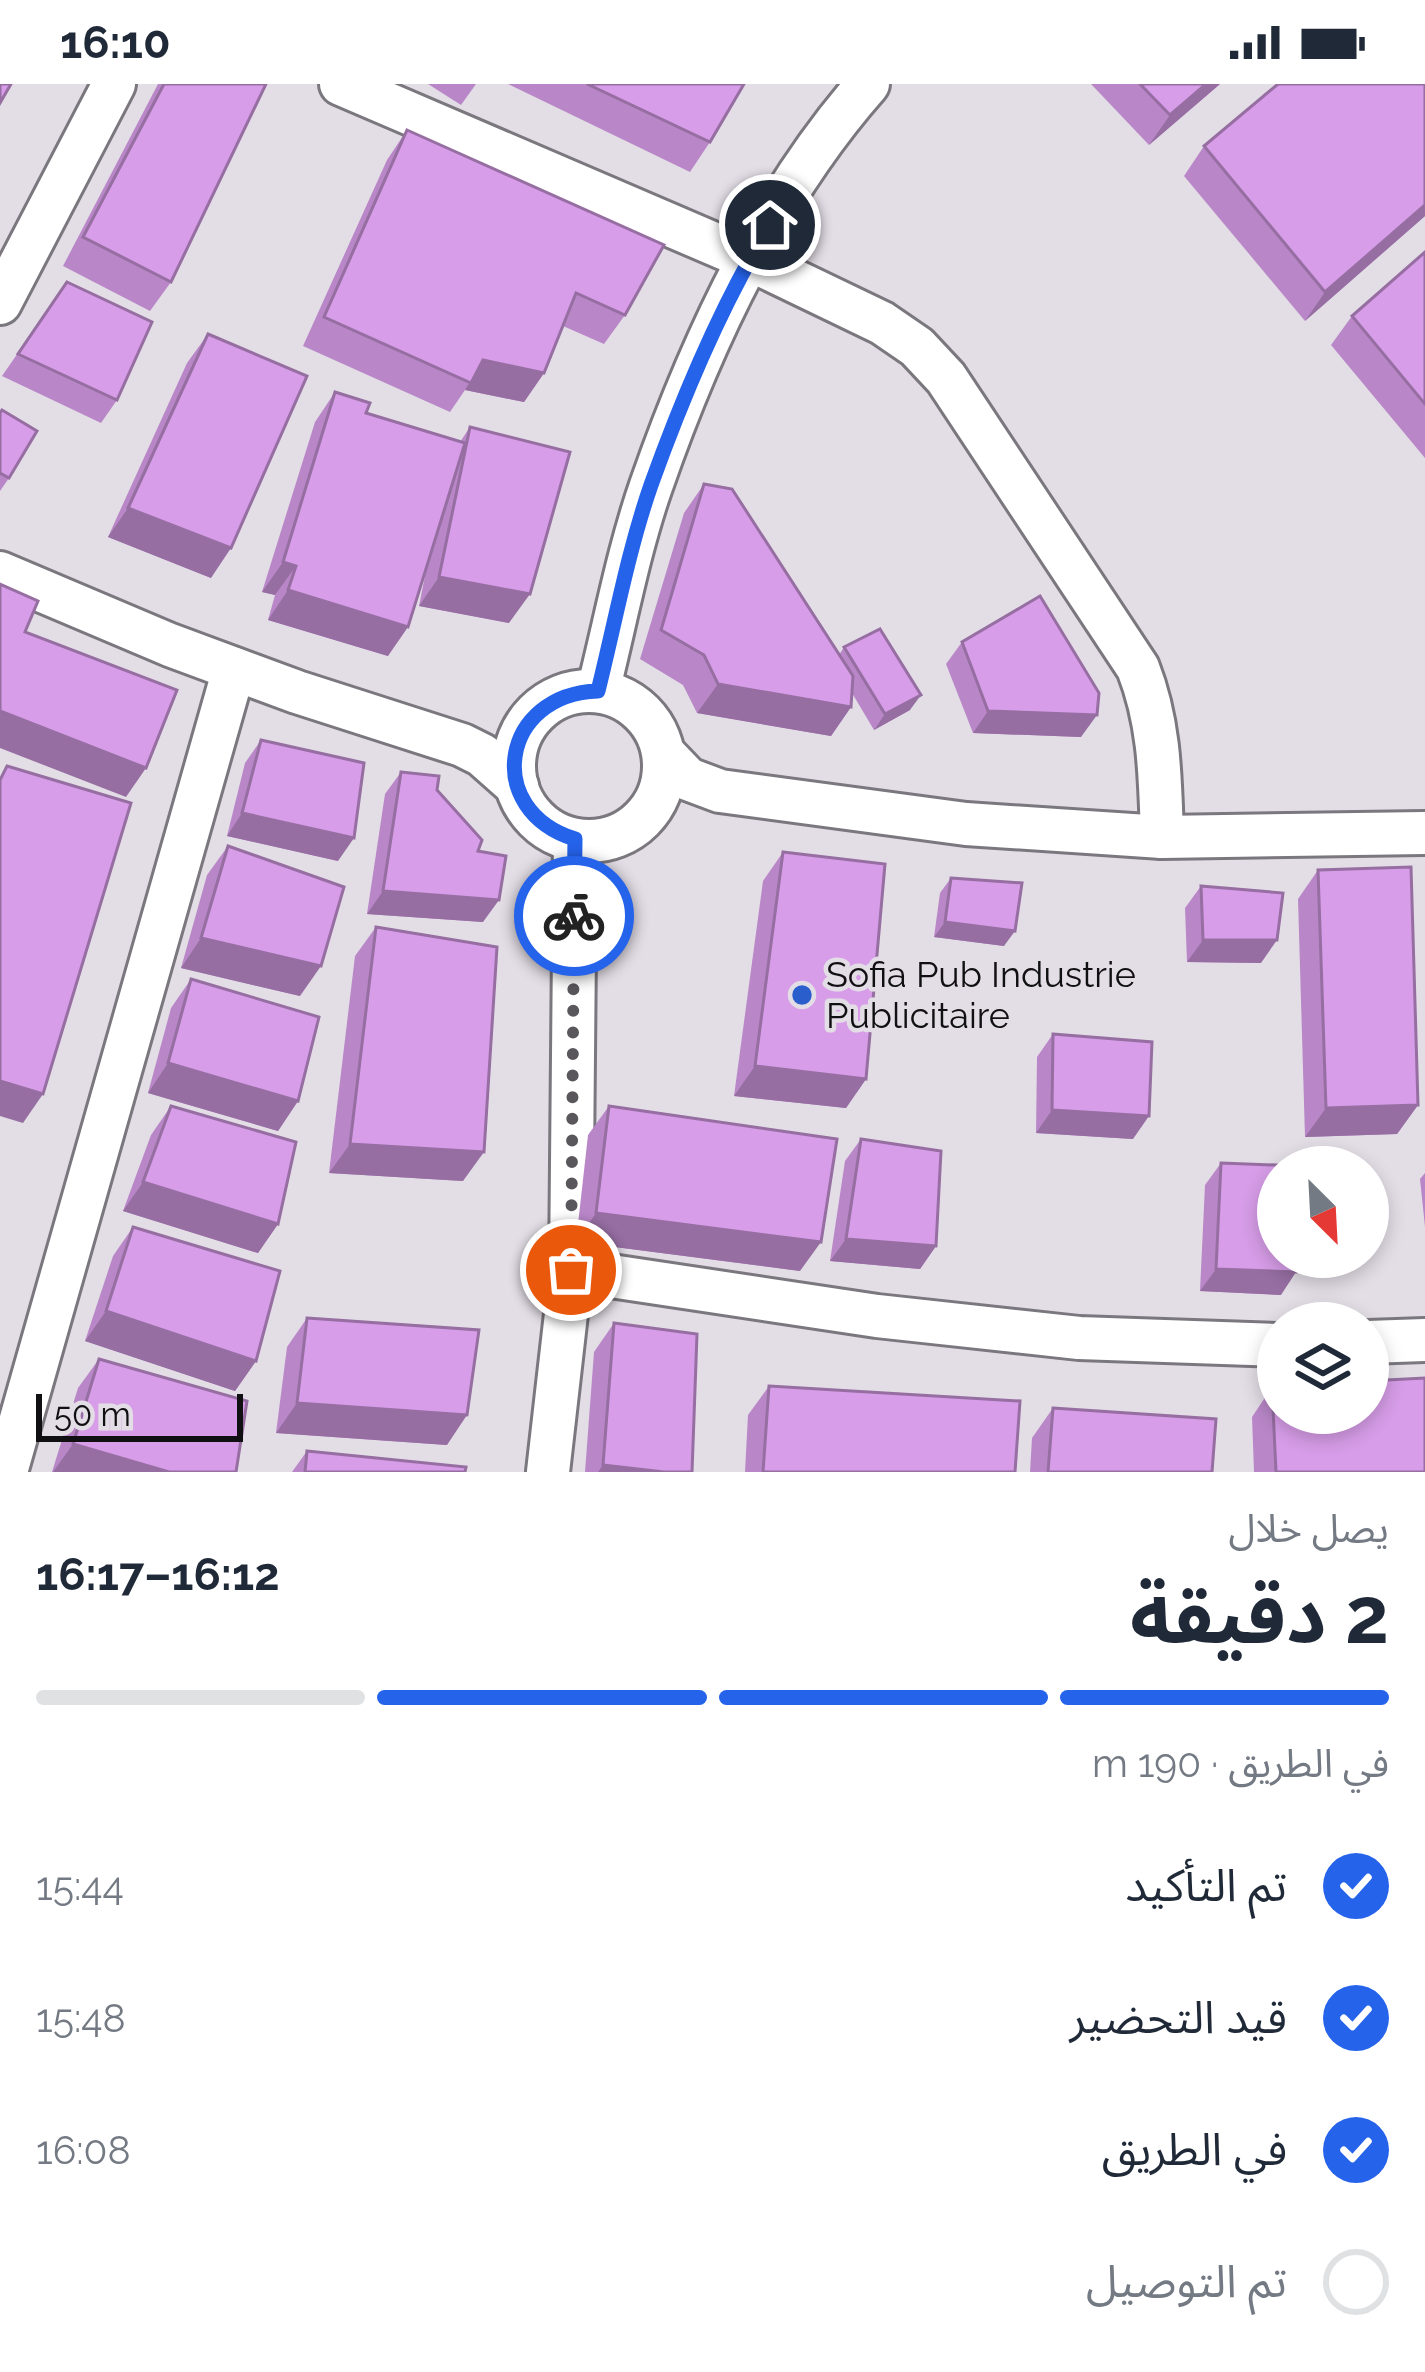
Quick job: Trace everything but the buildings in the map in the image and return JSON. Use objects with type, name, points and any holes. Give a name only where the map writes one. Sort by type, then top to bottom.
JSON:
[{"type":"street","points":[[0,303],[114,84]]},
{"type":"street","points":[[341,84],[749,259],[882,323],[917,347],[946,378],[1138,668],[1151,701],[1159,743],[1162,837]]},
{"type":"street","points":[[598,691],[650,489],[706,350],[749,259],[835,121],[868,84]]},
{"type":"street","points":[[0,573],[233,669],[482,755],[517,786],[538,821],[555,833],[596,841],[616,836],[650,811],[685,796],[720,791]]},
{"type":"street","points":[[6,1472],[233,669]]},
{"type":"street","points":[[440,737],[504,734],[560,697],[598,691],[622,698],[642,712],[664,754],[688,779],[720,791],[966,824],[1162,837],[1425,833]]},
{"type":"street","points":[[517,786],[515,752],[529,721]]},
{"type":"street","points":[[650,811],[659,794],[664,754]]},
{"type":"street","points":[[548,1472],[571,1270],[575,839]]},
{"type":"street","points":[[571,1270],[878,1316],[1079,1338],[1257,1345]]},
{"type":"street","points":[[1389,1341],[1425,1340]]},
{"type":"way so far","points":[[571,1270],[574,916]]},
{"type":"place","name":"Sofia Pub Industrie Publicitaire","points":[[802,995]]},
{"type":"route","points":[[574,916],[575,839],[555,833],[525,805],[517,786],[515,752],[529,721],[543,707],[560,697],[598,691],[650,489],[706,350],[770,225]]}]
